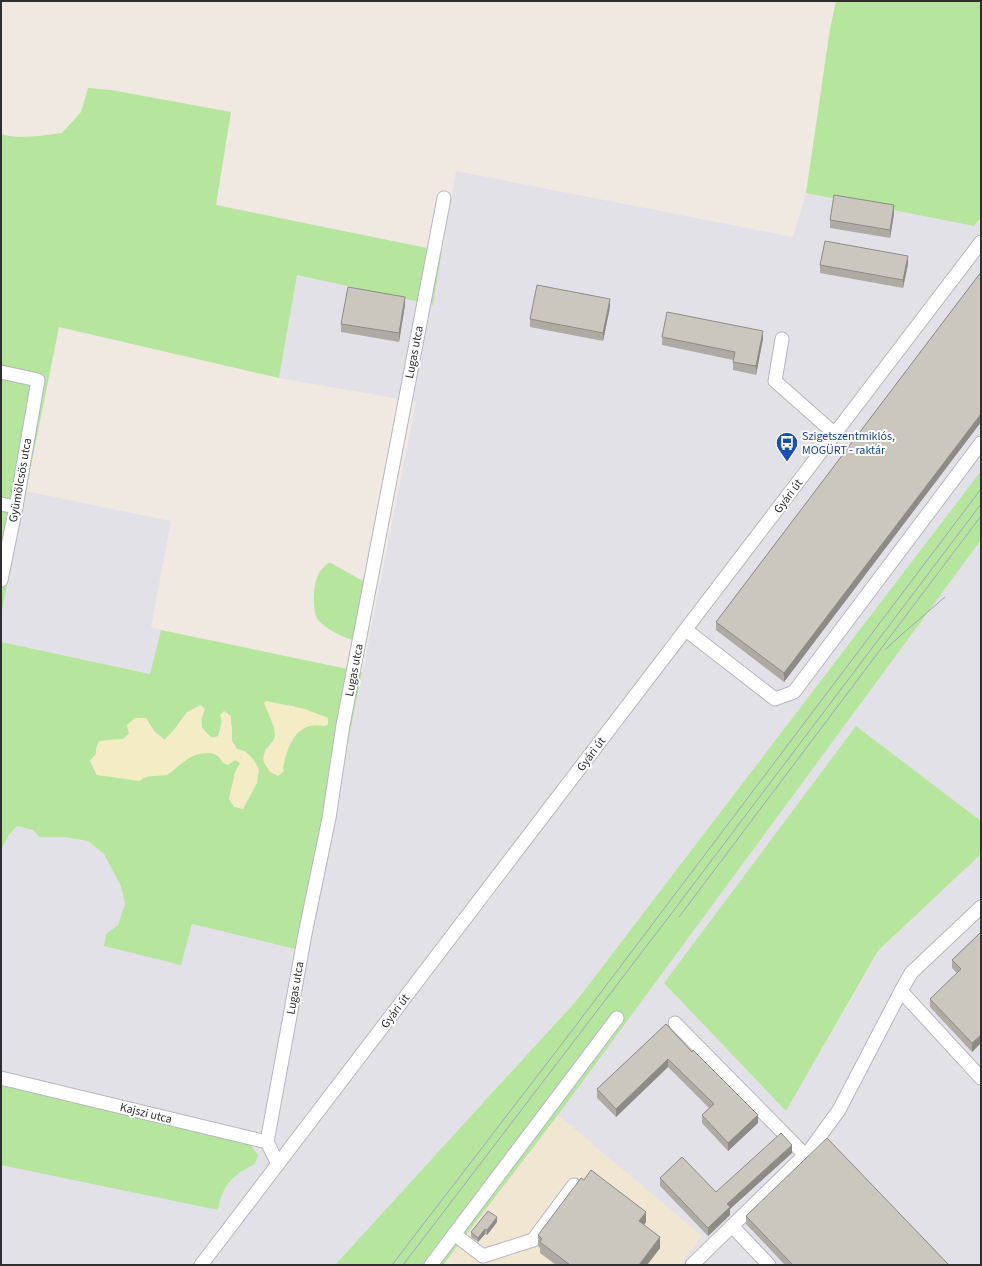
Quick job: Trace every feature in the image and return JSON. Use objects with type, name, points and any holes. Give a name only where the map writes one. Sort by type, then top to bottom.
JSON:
[{"type":"street","name":"Lugas utca","points":[[267,1142],[328,818],[343,725],[444,198]]},
{"type":"street","name":"Gyári út","points":[[201,1265],[981,242]]},
{"type":"street","points":[[782,340],[775,381],[835,434]]},
{"type":"street","name":"Gyümölcsös utca","points":[[1,372],[38,380],[16,507],[1,580]]},
{"type":"street","points":[[686,630],[776,699],[794,692],[981,443]]},
{"type":"street","points":[[1,504],[16,507]]},
{"type":"street","points":[[692,1265],[810,1150],[839,1110],[901,991],[912,973],[981,907]]},
{"type":"street","points":[[901,991],[981,1078]]},
{"type":"street","points":[[431,1265],[617,1018]]},
{"type":"street","points":[[675,1023],[805,1155]]},
{"type":"street","name":"Kajszi utca","points":[[1,1078],[267,1142]]},
{"type":"street","points":[[267,1142],[278,1164]]},
{"type":"street","points":[[454,1234],[483,1256],[533,1240],[574,1185]]},
{"type":"street","points":[[732,1226],[769,1265]]},
{"type":"shaded area","points":[[456,171],[793,237],[806,193],[974,226],[981,217],[981,471],[577,1000],[335,1265],[1,1265],[1,1164],[218,1210],[224,1189],[233,1178],[244,1169],[255,1164],[1,1083],[1,850],[8,836],[17,826],[88,841],[104,854],[121,886],[125,904],[118,925],[106,934],[192,924],[307,952],[416,402],[279,378],[297,275],[433,305]]},
{"type":"shaded area","points":[[25,491],[171,521],[151,627],[161,630],[150,674],[1,642],[1,615]]},
{"type":"shaded area","points":[[981,540],[981,821],[856,726],[786,1111],[879,951],[981,854],[981,1265],[443,1265],[558,1115]]},
{"type":"shaded area","points":[[558,1115],[702,1236],[680,1265],[443,1265]]},
{"type":"green space","points":[[836,1],[981,1],[981,217],[974,226],[806,193],[830,29]]},
{"type":"green space","points":[[88,88],[111,90],[231,112],[216,205],[442,251],[433,305],[297,275],[279,378],[59,327],[1,615],[1,134],[23,137],[62,133],[81,112]]},
{"type":"green space","points":[[981,471],[981,540],[558,1115],[443,1265],[335,1265],[577,1000]]},
{"type":"green space","points":[[328,563],[331,563],[363,581],[366,590],[353,640],[329,629],[318,620],[316,616],[314,598],[316,579]]},
{"type":"green space","points":[[161,630],[362,672],[307,952],[192,924],[181,965],[104,946],[106,934],[118,925],[125,904],[121,886],[104,854],[88,841],[65,837],[39,837],[33,830],[17,826],[8,836],[1,850],[1,642],[150,674]],"holes":[[[264,703],[293,706],[328,718],[325,726],[307,726],[295,736],[291,743],[283,767],[265,750],[273,741],[275,737],[275,730]],[[205,709],[201,722],[205,732],[212,738],[218,737],[222,721],[232,727],[232,741],[237,749],[246,752],[253,759],[259,770],[229,799],[235,773],[240,763],[235,760],[223,763],[220,757],[212,753],[198,753],[186,759],[166,775],[143,777],[97,775],[90,761],[108,740],[123,739],[146,718],[154,731],[164,740],[173,731]]]},
{"type":"green space","points":[[856,726],[981,821],[981,854],[878,951],[786,1111],[664,983]]},
{"type":"green space","points":[[1,1083],[248,1142],[258,1155],[255,1164],[240,1172],[226,1187],[222,1194],[218,1210],[1,1165]]},
{"type":"sand","points":[[266,701],[305,709],[328,718],[328,725],[310,726],[304,728],[296,735],[290,743],[283,765],[284,771],[278,776],[270,772],[263,761],[265,751],[275,738],[273,722],[264,703]]},
{"type":"sand","points":[[201,705],[205,709],[201,719],[202,728],[212,738],[218,736],[220,731],[220,715],[224,711],[231,716],[232,741],[237,749],[246,752],[253,759],[259,770],[257,783],[243,809],[234,807],[229,799],[235,773],[240,763],[235,760],[228,765],[223,763],[218,756],[211,753],[194,755],[167,775],[149,777],[139,781],[97,775],[90,761],[96,754],[99,741],[123,739],[129,735],[127,725],[135,718],[146,718],[154,731],[165,740],[187,712]]},
{"type":"building","points":[[834,195],[894,205],[890,230],[830,220]]},
{"type":"building","points":[[825,241],[908,256],[903,280],[820,265]]},
{"type":"building","points":[[981,272],[981,414],[784,673],[716,622]]},
{"type":"building","points":[[537,285],[610,299],[603,333],[530,319]]},
{"type":"building","points":[[348,287],[405,297],[399,333],[341,324]]},
{"type":"building","points":[[667,312],[763,331],[756,366],[733,362],[735,352],[662,337]]},
{"type":"building","points":[[981,932],[981,1035],[972,1043],[930,999],[961,969],[952,960]]},
{"type":"building","points":[[666,1024],[692,1052],[693,1050],[758,1115],[728,1143],[702,1115],[714,1104],[668,1059],[616,1109],[597,1089]]},
{"type":"building","points":[[781,1133],[792,1145],[727,1204],[730,1207],[708,1228],[660,1178],[682,1157],[716,1192]]},
{"type":"building","points":[[827,1138],[949,1265],[793,1265],[746,1216]]},
{"type":"building","points":[[591,1170],[646,1212],[639,1221],[660,1237],[639,1265],[570,1265],[540,1242],[542,1239],[538,1235],[581,1178],[584,1180]]},
{"type":"building","points":[[488,1211],[497,1217],[487,1230],[485,1229],[478,1238],[471,1232]]},
{"type":"tram line","points":[[392,1265],[574,1028],[981,489]]},
{"type":"tram line","points":[[403,1265],[981,504]]},
{"type":"tram line","points":[[679,917],[981,516]]},
{"type":"tram line","points":[[886,649],[945,597]]},
{"type":"place","name":"Szigetszentmiklós, MOGÜRT - raktár","points":[[787,462]]}]
